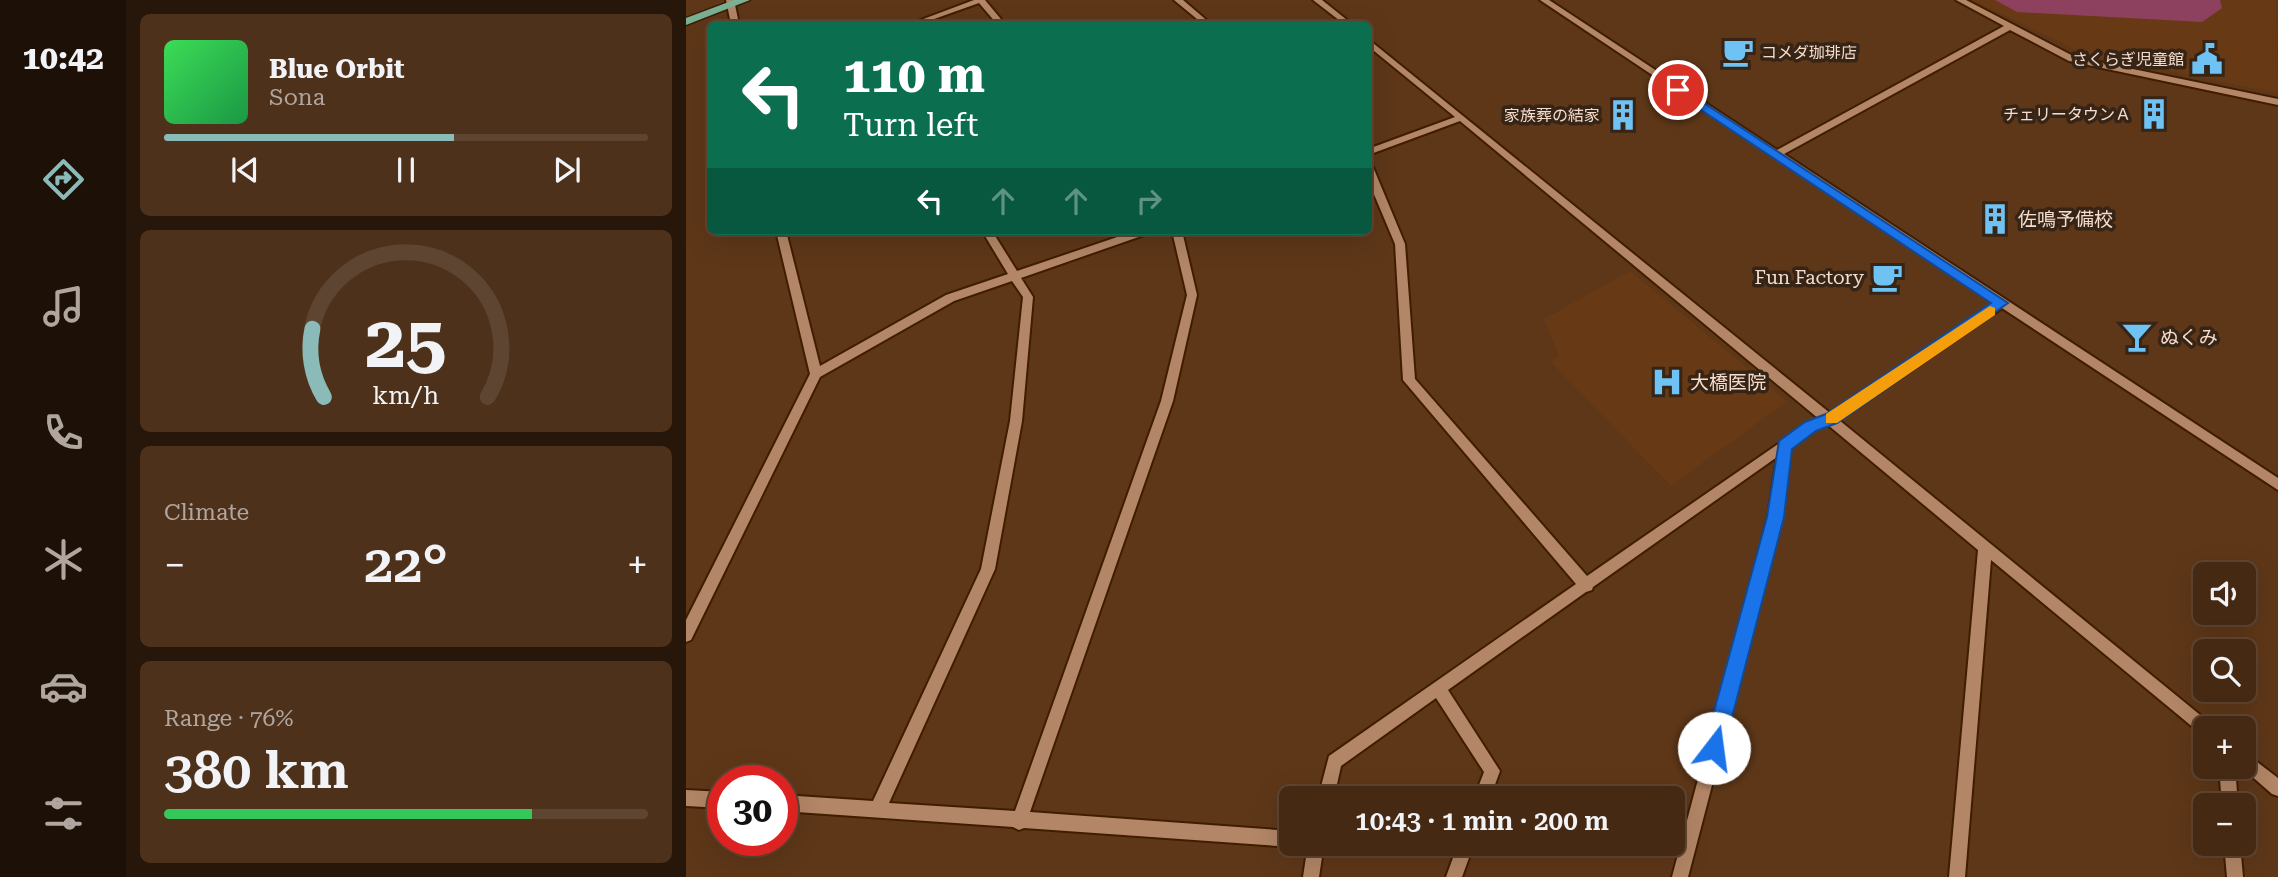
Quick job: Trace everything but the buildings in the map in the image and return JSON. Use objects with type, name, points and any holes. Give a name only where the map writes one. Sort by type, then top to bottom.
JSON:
[{"type":"main road","points":[[686,22],[730,2],[744,0]]},
{"type":"street","points":[[922,21],[980,0],[998,21]]},
{"type":"street","points":[[1178,0],[1203,21]]},
{"type":"street","points":[[1317,0],[1344,21]]},
{"type":"street","points":[[1544,0],[2278,485]]},
{"type":"street","points":[[1961,0],[2073,59],[2278,102]]},
{"type":"street","points":[[730,2],[734,21]]},
{"type":"street","points":[[1776,154],[2011,26]]},
{"type":"street","points":[[1372,44],[2193,718]]},
{"type":"street","points":[[1372,151],[1460,118]]},
{"type":"street","points":[[1372,177],[1400,244],[1409,380],[1587,586]]},
{"type":"street","points":[[782,235],[816,374]]},
{"type":"street","points":[[878,809],[988,569],[1016,421],[1028,297],[990,235]]},
{"type":"street","points":[[686,635],[816,374],[950,298],[1134,235]]},
{"type":"street","points":[[1019,822],[1167,401],[1192,295],[1178,235]]},
{"type":"street","points":[[1329,786],[1335,761],[1811,427],[1831,419],[2001,303]]},
{"type":"street","points":[[1679,877],[1775,517],[1785,446]]},
{"type":"street","points":[[1957,877],[1985,548]]},
{"type":"street","points":[[1439,689],[1492,771],[1486,786]]},
{"type":"street","points":[[2256,770],[2278,788]]},
{"type":"street","points":[[686,798],[707,799]]},
{"type":"street","points":[[798,804],[1019,822],[1279,838]]},
{"type":"street","points":[[1311,877],[1314,856]]},
{"type":"street","points":[[1454,877],[1462,856]]},
{"type":"street","points":[[2233,856],[2235,877]]},
{"type":"shaded area","points":[[1972,0],[2276,0],[2278,93],[2088,55]]},
{"type":"shaded area","points":[[1995,0],[2220,0],[2222,8],[2202,22],[2017,12]]},
{"type":"shaded area","name":"大橋医院","points":[[1630,271],[1787,401],[1671,486],[1551,362],[1559,356],[1544,319]]},
{"type":"slow traffic","points":[[1831,419],[1990,311]]},
{"type":"place","name":"コメダ珈琲店","points":[[1738,52]]},
{"type":"place","name":"さくらぎ児童館","points":[[2207,59]]},
{"type":"place","name":"チェリータウンＡ","points":[[2154,114]]},
{"type":"place","name":"家族葬の結家","points":[[1623,115]]},
{"type":"place","name":"佐鳴予備校","points":[[1995,219]]},
{"type":"place","name":"Fun Factory","points":[[1887,277]]},
{"type":"place","name":"ぬくみ","points":[[2137,337]]},
{"type":"place","name":"大橋医院","points":[[1667,382]]},
{"type":"route","points":[[1678,90],[2001,303],[1831,419],[1811,427],[1785,446],[1775,517],[1714,748]]}]
